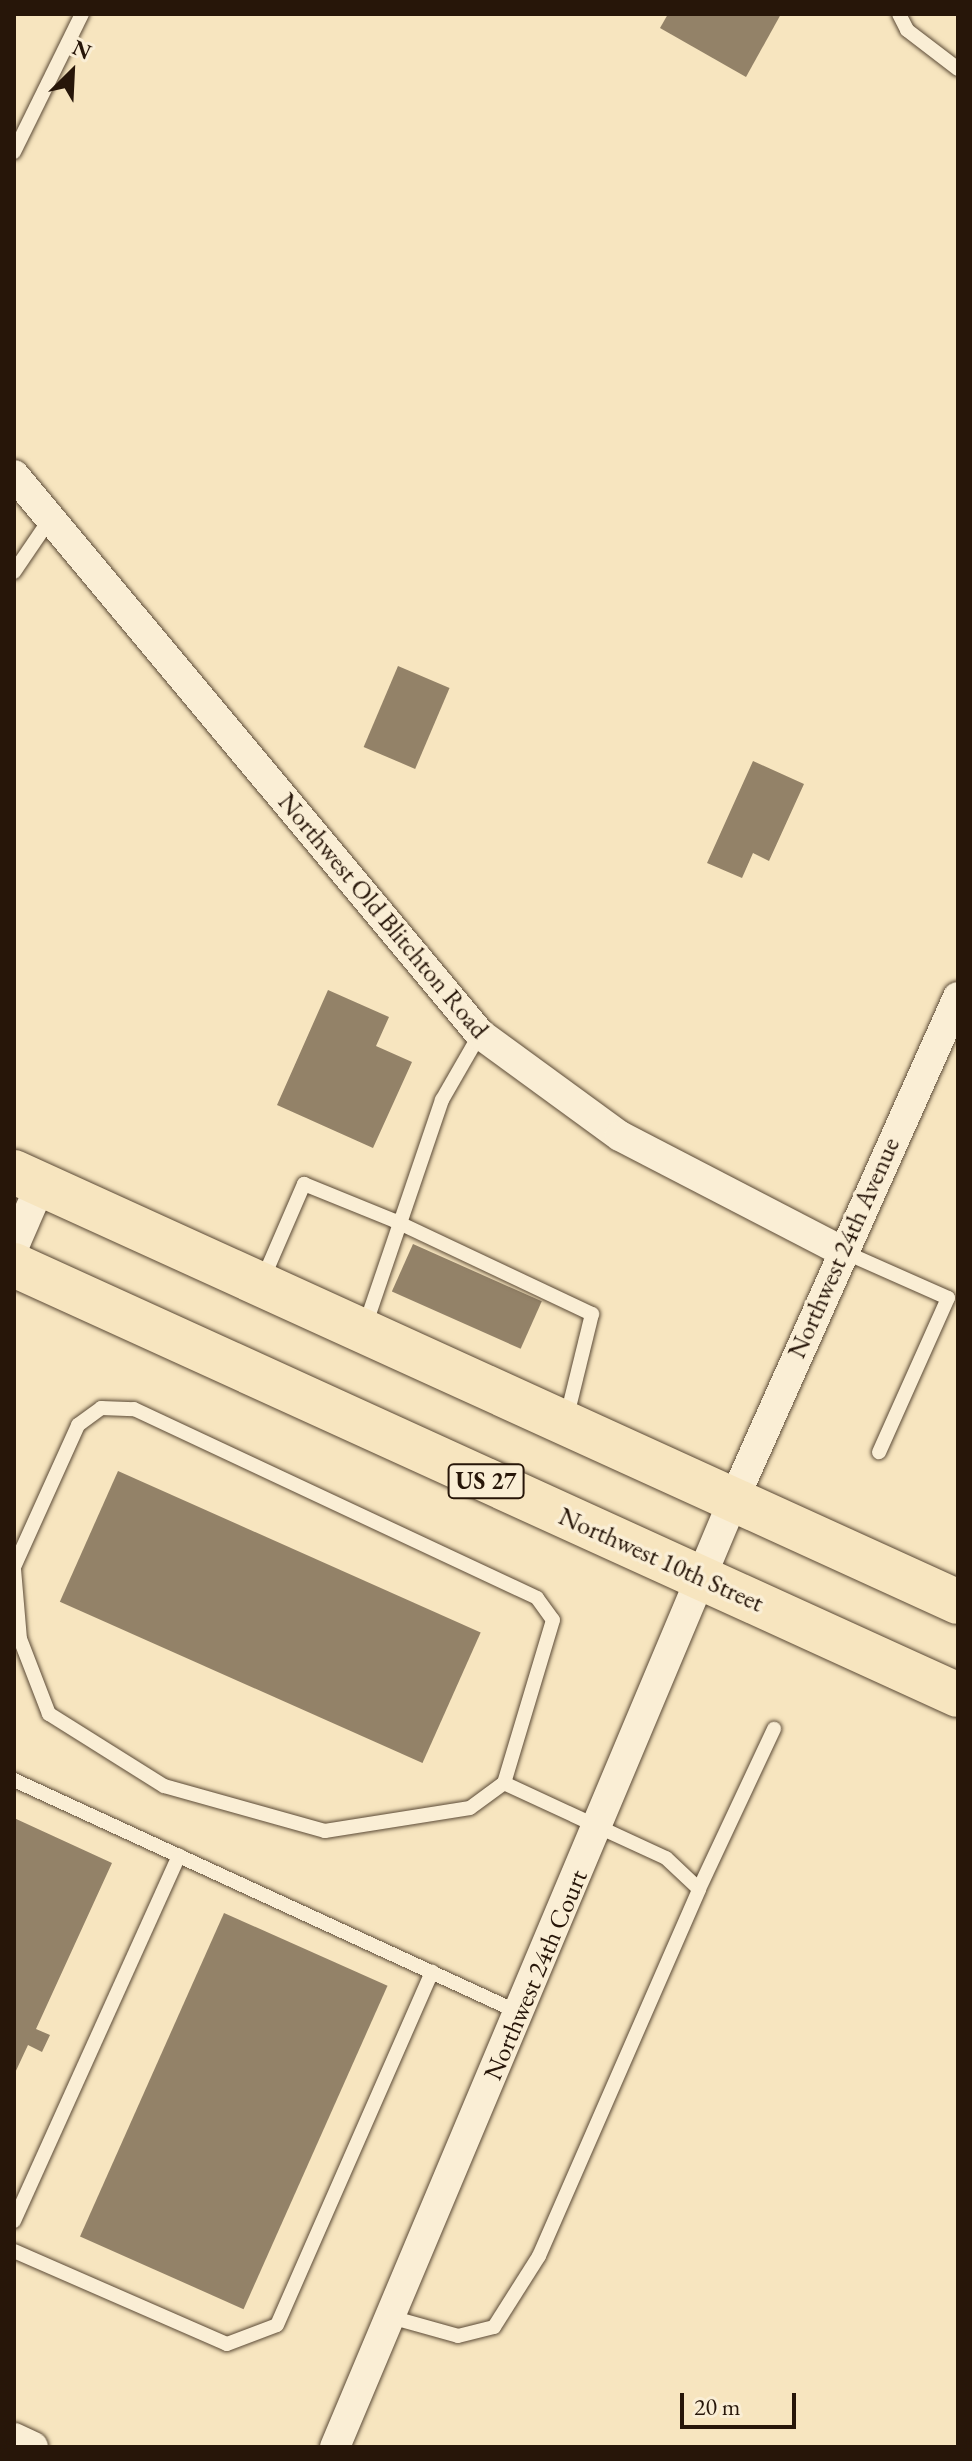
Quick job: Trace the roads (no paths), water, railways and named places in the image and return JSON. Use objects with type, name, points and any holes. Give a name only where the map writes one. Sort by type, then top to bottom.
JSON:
[{"type":"highway","points":[[28,1178],[958,1602]]},
{"type":"highway","name":"Northwest 10th Street","points":[[14,1265],[955,1696]]},
{"type":"street","name":"Northwest Old Blitchton Road","points":[[14,475],[480,1034],[620,1136],[842,1251]]},
{"type":"street","name":"Northwest 24th Avenue","points":[[733,1501],[958,997]]},
{"type":"street","points":[[14,1246],[28,1178]]},
{"type":"street","name":"Northwest 24th Court","points":[[339,2446],[733,1501]]},
{"type":"street","points":[[14,2439],[33,2447]]},
{"type":"lane","points":[[14,152],[82,14]]},
{"type":"lane","points":[[899,14],[907,30],[958,69]]},
{"type":"lane","points":[[14,572],[50,519]]},
{"type":"lane","points":[[363,1332],[395,1221],[442,1100],[480,1034]]},
{"type":"lane","points":[[261,1285],[304,1184],[395,1221],[592,1314],[565,1424]]},
{"type":"lane","points":[[842,1251],[948,1298],[879,1452]]},
{"type":"lane","points":[[101,1408],[134,1409],[537,1598],[553,1620],[504,1783],[470,1808],[325,1831],[164,1786],[49,1714],[20,1639],[14,1568],[78,1425],[101,1408]]},
{"type":"lane","points":[[394,2318],[458,2336],[494,2327],[539,2256],[699,1889],[774,1729]]},
{"type":"lane","points":[[14,1780],[521,2013]]},
{"type":"lane","points":[[504,1783],[597,1829],[666,1858],[699,1889]]},
{"type":"lane","points":[[14,2221],[179,1855]]},
{"type":"lane","points":[[14,2251],[227,2344],[277,2325],[432,1972]]}]
